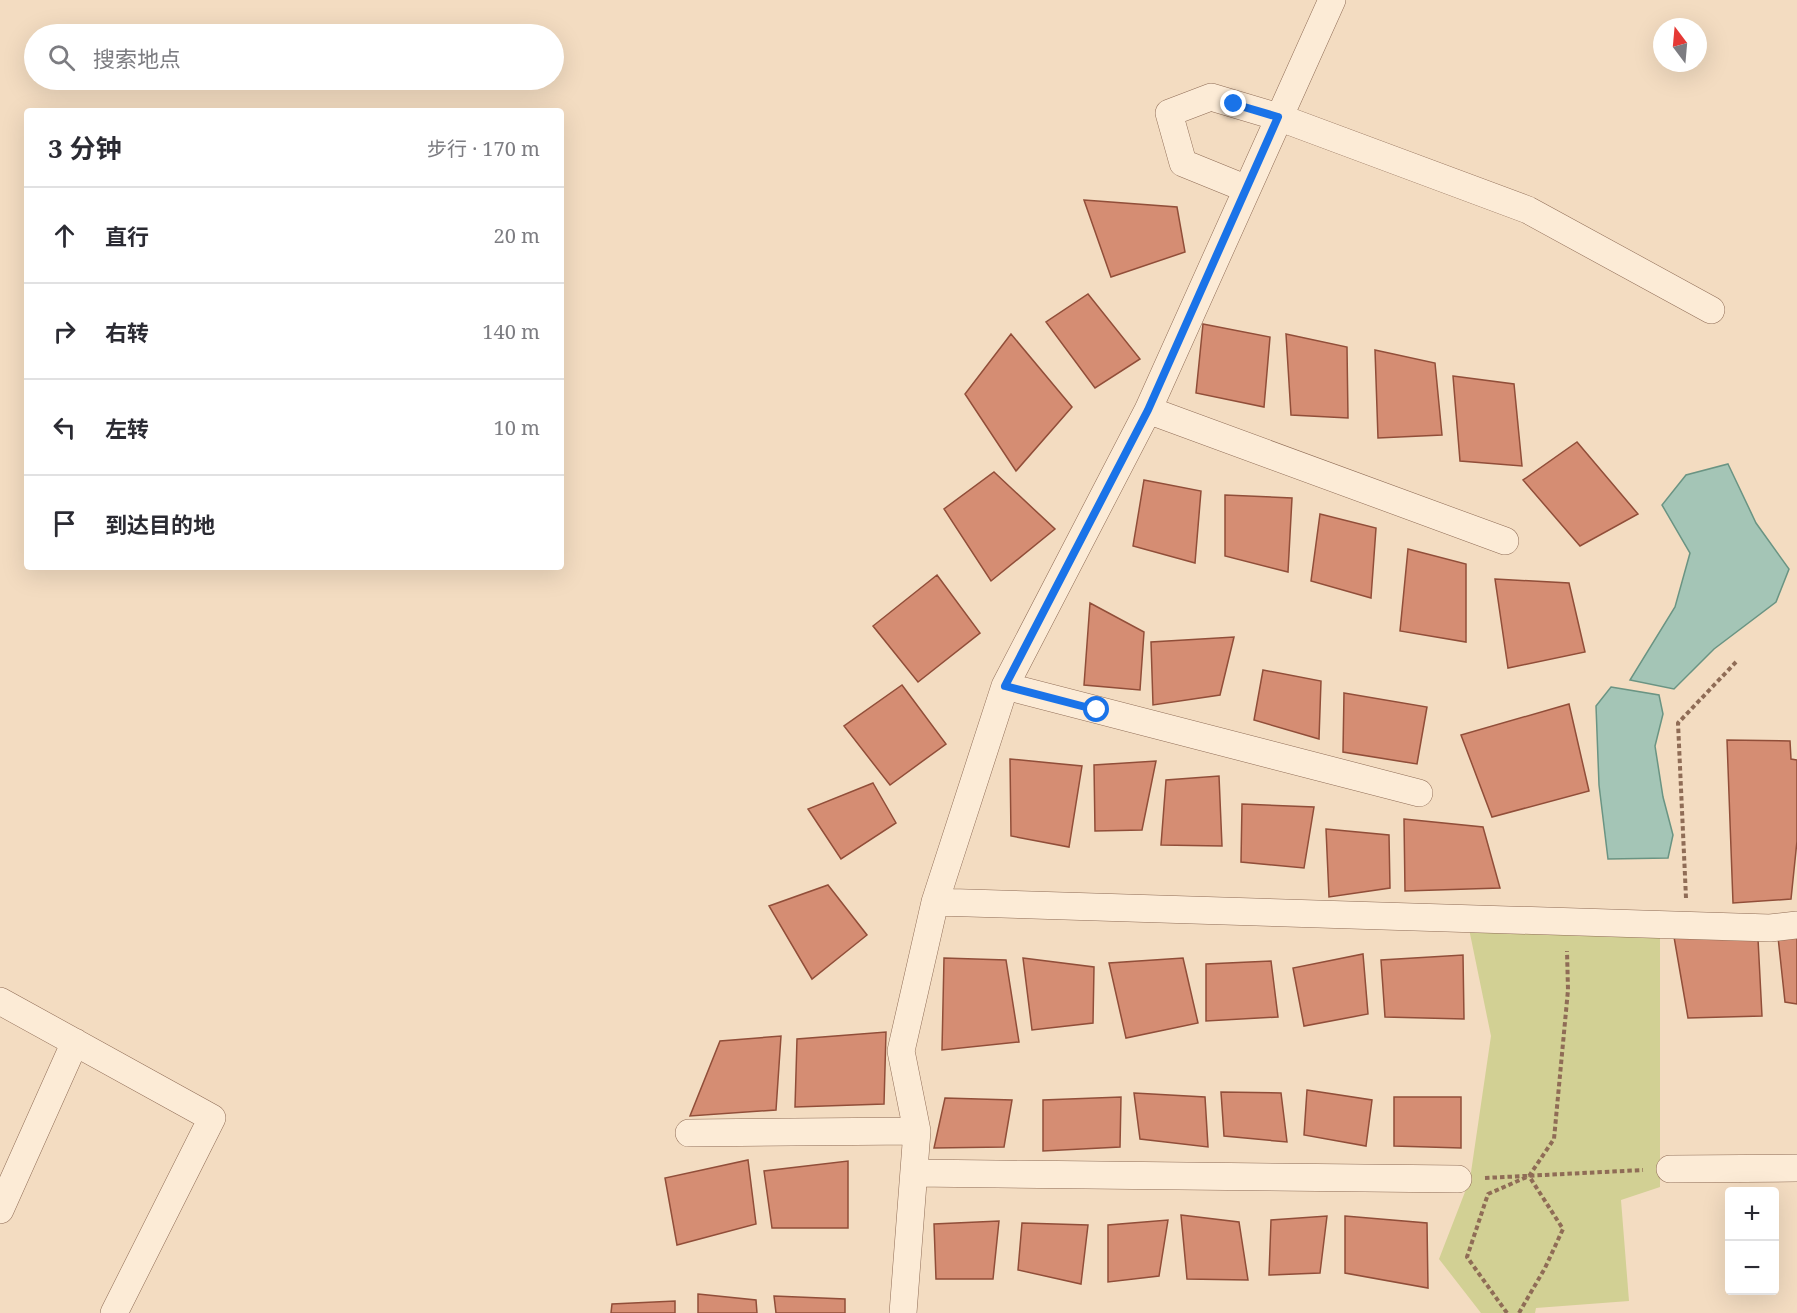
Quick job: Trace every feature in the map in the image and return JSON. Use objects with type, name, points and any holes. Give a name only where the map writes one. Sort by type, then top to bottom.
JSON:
[{"type":"street","points":[[903,1313],[917,1131],[901,1051],[936,902],[1005,686],[1148,410],[1332,0]]},
{"type":"street","points":[[1247,189],[1183,163],[1168,113],[1211,97],[1278,117],[1528,210],[1711,310]]},
{"type":"street","points":[[1148,410],[1505,541]]},
{"type":"street","points":[[1005,686],[1419,793]]},
{"type":"street","points":[[936,902],[1770,928],[1797,925]]},
{"type":"street","points":[[0,1001],[212,1119],[114,1313]]},
{"type":"street","points":[[0,1210],[75,1042]]},
{"type":"street","points":[[689,1133],[917,1131]]},
{"type":"street","points":[[1670,1169],[1797,1168]]},
{"type":"street","points":[[914,1173],[1458,1179]]},
{"type":"path","points":[[1687,925],[1678,723],[1736,662]]},
{"type":"path","points":[[1507,1313],[1467,1257],[1488,1194],[1529,1176],[1554,1139],[1568,990],[1567,921]]},
{"type":"path","points":[[1458,1179],[1670,1169]]},
{"type":"path","points":[[1519,1313],[1545,1268],[1563,1229],[1529,1176]]},
{"type":"shaded area","points":[[1728,464],[1756,523],[1789,569],[1776,602],[1714,649],[1674,689],[1630,680],[1675,607],[1690,553],[1662,505],[1686,475]]},
{"type":"shaded area","points":[[1611,687],[1659,695],[1663,714],[1655,746],[1663,797],[1673,835],[1668,858],[1608,859],[1599,785],[1596,706]]},
{"type":"shaded area","points":[[1467,919],[1660,924],[1660,1187],[1621,1200],[1629,1301],[1536,1308],[1535,1313],[1481,1313],[1439,1259],[1470,1179],[1491,1036]]},
{"type":"building","points":[[1084,200],[1177,207],[1185,252],[1111,277]]},
{"type":"building","points":[[1088,294],[1140,359],[1095,388],[1046,322]]},
{"type":"building","points":[[1203,324],[1270,337],[1264,407],[1196,393]]},
{"type":"building","points":[[1011,334],[1072,407],[1016,471],[965,394]]},
{"type":"building","points":[[1286,334],[1347,347],[1348,418],[1291,415]]},
{"type":"building","points":[[1375,350],[1435,363],[1442,435],[1378,438]]},
{"type":"building","points":[[1453,376],[1514,384],[1522,466],[1460,461]]},
{"type":"building","points":[[1577,442],[1638,514],[1580,546],[1523,480]]},
{"type":"building","points":[[994,472],[1055,529],[991,581],[944,509]]},
{"type":"building","points":[[1144,480],[1201,491],[1195,563],[1133,546]]},
{"type":"building","points":[[1225,495],[1292,498],[1288,572],[1225,556]]},
{"type":"building","points":[[1320,514],[1376,528],[1371,598],[1311,581]]},
{"type":"building","points":[[1408,549],[1466,564],[1466,642],[1400,631]]},
{"type":"building","points":[[937,575],[980,633],[918,682],[873,626]]},
{"type":"building","points":[[1495,579],[1569,583],[1585,652],[1508,668]]},
{"type":"building","points":[[1090,603],[1144,632],[1140,690],[1084,685]]},
{"type":"building","points":[[1234,637],[1220,695],[1153,705],[1151,642]]},
{"type":"building","points":[[1263,670],[1321,681],[1319,739],[1254,720]]},
{"type":"building","points":[[902,685],[946,744],[890,785],[844,726]]},
{"type":"building","points":[[1344,693],[1427,707],[1417,764],[1343,752]]},
{"type":"building","points":[[1569,704],[1589,791],[1492,817],[1461,735]]},
{"type":"building","points":[[1727,740],[1790,741],[1791,759],[1797,760],[1797,841],[1791,899],[1733,903]]},
{"type":"building","points":[[1010,759],[1082,766],[1069,847],[1011,836]]},
{"type":"building","points":[[1156,761],[1142,830],[1095,831],[1094,765]]},
{"type":"building","points":[[1219,776],[1222,846],[1161,845],[1166,780]]},
{"type":"building","points":[[873,783],[896,823],[841,859],[808,809]]},
{"type":"building","points":[[1242,804],[1314,807],[1304,868],[1241,862]]},
{"type":"building","points":[[1404,819],[1483,827],[1500,888],[1405,891]]},
{"type":"building","points":[[1326,829],[1389,835],[1390,888],[1329,897]]},
{"type":"building","points":[[828,885],[867,935],[812,979],[769,906]]},
{"type":"building","points":[[1797,933],[1797,1004],[1785,1002],[1778,937]]},
{"type":"building","points":[[1674,937],[1758,939],[1762,1016],[1688,1018]]},
{"type":"building","points":[[1363,954],[1368,1014],[1304,1026],[1293,968]]},
{"type":"building","points":[[1463,955],[1464,1019],[1385,1017],[1381,960]]},
{"type":"building","points":[[944,958],[1006,960],[1019,1042],[942,1050]]},
{"type":"building","points":[[1023,958],[1094,967],[1093,1023],[1032,1030]]},
{"type":"building","points":[[1183,958],[1198,1023],[1126,1038],[1109,963]]},
{"type":"building","points":[[1271,961],[1278,1017],[1206,1021],[1206,964]]},
{"type":"building","points":[[886,1032],[884,1104],[795,1107],[797,1039]]},
{"type":"building","points":[[781,1036],[776,1110],[690,1116],[720,1041]]},
{"type":"building","points":[[1307,1090],[1372,1100],[1366,1146],[1304,1135]]},
{"type":"building","points":[[1221,1092],[1281,1093],[1287,1142],[1224,1136]]},
{"type":"building","points":[[1134,1093],[1205,1097],[1208,1147],[1140,1139]]},
{"type":"building","points":[[1121,1097],[1120,1147],[1043,1151],[1043,1100]]},
{"type":"building","points":[[1394,1097],[1461,1097],[1461,1148],[1394,1146]]},
{"type":"building","points":[[945,1098],[1012,1100],[1004,1147],[934,1148]]},
{"type":"building","points":[[748,1160],[756,1224],[677,1245],[665,1178]]},
{"type":"building","points":[[848,1161],[848,1228],[772,1228],[764,1171]]},
{"type":"building","points":[[1181,1215],[1239,1222],[1248,1280],[1187,1279]]},
{"type":"building","points":[[1327,1216],[1320,1273],[1269,1275],[1271,1220]]},
{"type":"building","points":[[1345,1216],[1427,1223],[1428,1288],[1345,1273]]},
{"type":"building","points":[[1168,1220],[1159,1276],[1108,1282],[1108,1225]]},
{"type":"building","points":[[999,1221],[993,1279],[936,1279],[934,1224]]},
{"type":"building","points":[[1022,1223],[1088,1225],[1081,1284],[1018,1270]]},
{"type":"building","points":[[698,1294],[756,1300],[757,1313],[698,1313]]},
{"type":"building","points":[[774,1296],[845,1299],[845,1313],[776,1313]]},
{"type":"building","points":[[675,1301],[675,1313],[611,1313],[612,1304]]},
{"type":"route","points":[[1097,710],[1005,686],[1148,410],[1278,117],[1234,104]]}]
